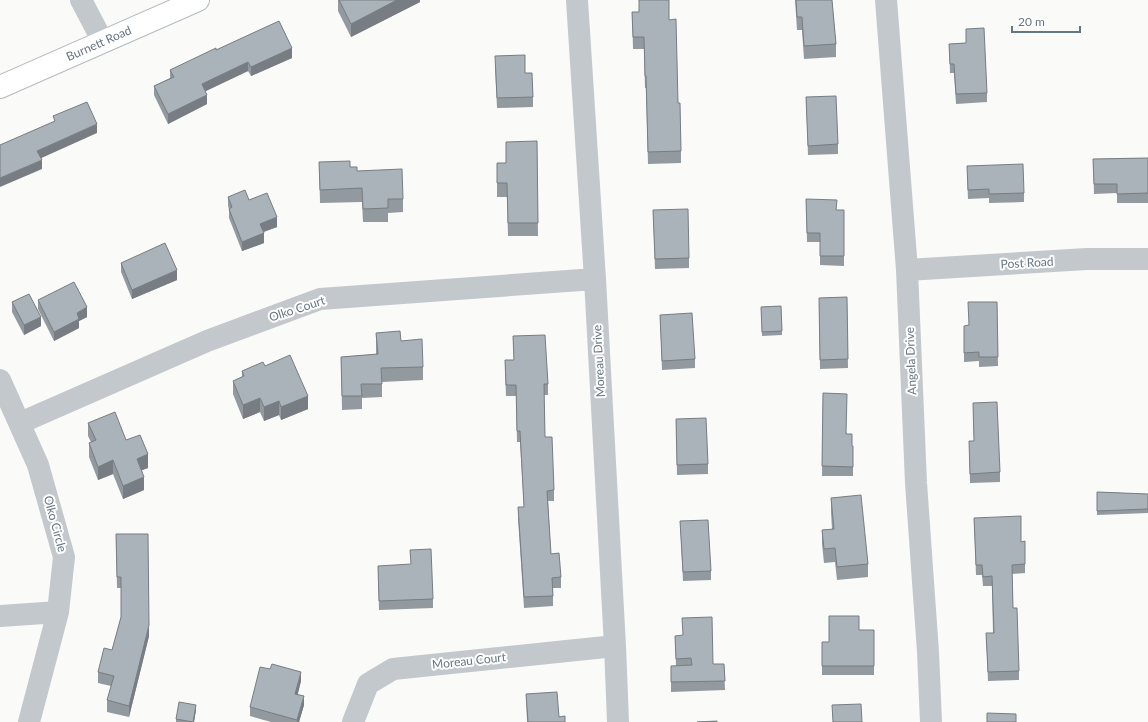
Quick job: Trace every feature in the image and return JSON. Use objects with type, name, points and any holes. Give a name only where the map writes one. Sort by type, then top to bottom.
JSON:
[{"type":"main road","name":"Burnett Road","points":[[0,87],[198,0]]},
{"type":"street","points":[[81,0],[102,42]]},
{"type":"street","name":"Moreau Drive","points":[[577,0],[595,279],[618,722]]},
{"type":"street","name":"Angela Drive","points":[[886,0],[907,270],[916,483],[928,652],[931,722]]},
{"type":"street","name":"Post Road","points":[[907,270],[1087,259],[1148,259]]},
{"type":"street","name":"Olko Court","points":[[20,423],[207,341],[320,299],[595,279]]},
{"type":"street","name":"Olko Circle","points":[[0,380],[38,465],[64,557],[58,612],[29,722]]},
{"type":"street","points":[[0,616],[58,612]]},
{"type":"street","name":"Moreau Court","points":[[353,722],[368,684],[393,669],[615,646]]},
{"type":"building","points":[[339,0],[397,0],[351,24]]},
{"type":"building","points":[[639,0],[669,0],[669,20],[676,19],[681,151],[648,152],[644,37],[633,37],[632,12],[639,12]]},
{"type":"building","points":[[796,0],[832,0],[836,44],[804,46],[802,17],[797,17]]},
{"type":"building","points":[[279,21],[292,48],[251,67],[248,62],[202,84],[207,95],[168,114],[154,86],[174,77],[170,70],[216,48],[216,50]]},
{"type":"building","points":[[984,28],[987,93],[956,94],[954,64],[950,64],[949,44],[966,43],[966,29]]},
{"type":"building","points":[[525,55],[525,73],[532,73],[533,97],[497,98],[495,56]]},
{"type":"building","points":[[836,96],[838,144],[808,146],[806,97]]},
{"type":"building","points":[[87,102],[97,124],[37,151],[42,160],[0,178],[0,145],[55,121],[53,116]]},
{"type":"building","points":[[537,141],[538,223],[508,223],[507,183],[497,183],[497,163],[506,163],[506,142]]},
{"type":"building","points":[[1148,158],[1148,193],[1117,194],[1117,184],[1094,184],[1093,159]]},
{"type":"building","points":[[350,161],[350,167],[357,167],[357,171],[402,169],[403,199],[388,199],[388,208],[363,209],[362,188],[320,190],[319,162]]},
{"type":"building","points":[[1023,164],[1024,193],[989,194],[989,189],[968,190],[967,166]]},
{"type":"building","points":[[245,190],[249,200],[267,193],[277,217],[260,224],[264,233],[242,242],[229,209],[232,207],[228,197]]},
{"type":"building","points":[[806,199],[837,200],[836,210],[844,210],[844,256],[820,256],[820,233],[807,233]]},
{"type":"building","points":[[688,209],[689,258],[655,259],[653,210]]},
{"type":"building","points":[[165,243],[177,270],[132,290],[121,263]]},
{"type":"building","points":[[74,282],[87,307],[77,313],[79,319],[54,332],[38,300]]},
{"type":"building","points":[[29,294],[41,317],[24,325],[12,302]]},
{"type":"building","points":[[847,297],[848,359],[820,360],[819,298]]},
{"type":"building","points":[[968,302],[997,302],[998,357],[979,357],[979,352],[964,353],[964,326],[969,325]]},
{"type":"building","points":[[781,306],[782,331],[762,332],[761,307]]},
{"type":"building","points":[[692,313],[695,359],[662,361],[660,315]]},
{"type":"building","points":[[400,331],[401,341],[422,339],[423,367],[381,368],[382,384],[361,384],[362,396],[342,396],[341,357],[378,354],[376,333]]},
{"type":"building","points":[[545,335],[548,384],[544,384],[545,437],[552,437],[554,490],[547,491],[551,554],[559,553],[561,577],[552,578],[553,596],[524,597],[518,507],[524,507],[520,431],[517,431],[516,385],[506,385],[505,360],[514,360],[513,336]]},
{"type":"building","points":[[290,355],[308,396],[281,407],[279,401],[264,407],[260,398],[243,405],[233,381],[244,376],[242,371],[263,362],[265,366]]},
{"type":"building","points":[[823,393],[847,394],[846,434],[852,434],[853,467],[822,466]]},
{"type":"building","points":[[997,402],[1000,472],[970,474],[969,441],[974,441],[973,403]]},
{"type":"building","points":[[115,412],[126,440],[140,435],[148,454],[137,459],[144,477],[123,486],[113,460],[98,467],[89,443],[96,440],[88,423]]},
{"type":"building","points":[[706,418],[708,464],[677,465],[676,419]]},
{"type":"building","points":[[1097,492],[1148,494],[1148,509],[1097,511]]},
{"type":"building","points":[[861,495],[868,564],[837,567],[835,548],[824,549],[822,530],[834,529],[831,498]]},
{"type":"building","points":[[1021,516],[1021,542],[1025,541],[1025,564],[1012,565],[1013,608],[1017,608],[1019,671],[988,672],[986,633],[994,633],[992,576],[983,577],[982,565],[976,565],[974,518]]},
{"type":"building","points":[[708,520],[711,571],[683,572],[680,521]]},
{"type":"building","points":[[116,534],[148,534],[149,625],[129,706],[107,700],[114,676],[98,672],[104,648],[112,650],[121,617],[121,577],[117,577]]},
{"type":"building","points":[[431,549],[433,599],[379,601],[378,566],[411,564],[410,550]]},
{"type":"building","points":[[829,616],[859,616],[859,630],[874,630],[874,666],[822,666],[822,642],[829,642]]},
{"type":"building","points":[[712,617],[713,664],[724,664],[725,681],[671,682],[671,666],[692,665],[691,658],[676,659],[675,636],[683,635],[682,618]]},
{"type":"building","points":[[272,664],[301,672],[295,694],[304,696],[297,720],[250,707],[260,667],[270,669]]},
{"type":"building","points":[[557,692],[559,717],[565,716],[565,722],[528,722],[526,694]]},
{"type":"building","points":[[179,702],[196,705],[193,722],[176,719]]},
{"type":"building","points":[[861,704],[862,722],[833,722],[832,705]]},
{"type":"building","points":[[987,713],[1016,714],[1016,722],[987,722]]}]
